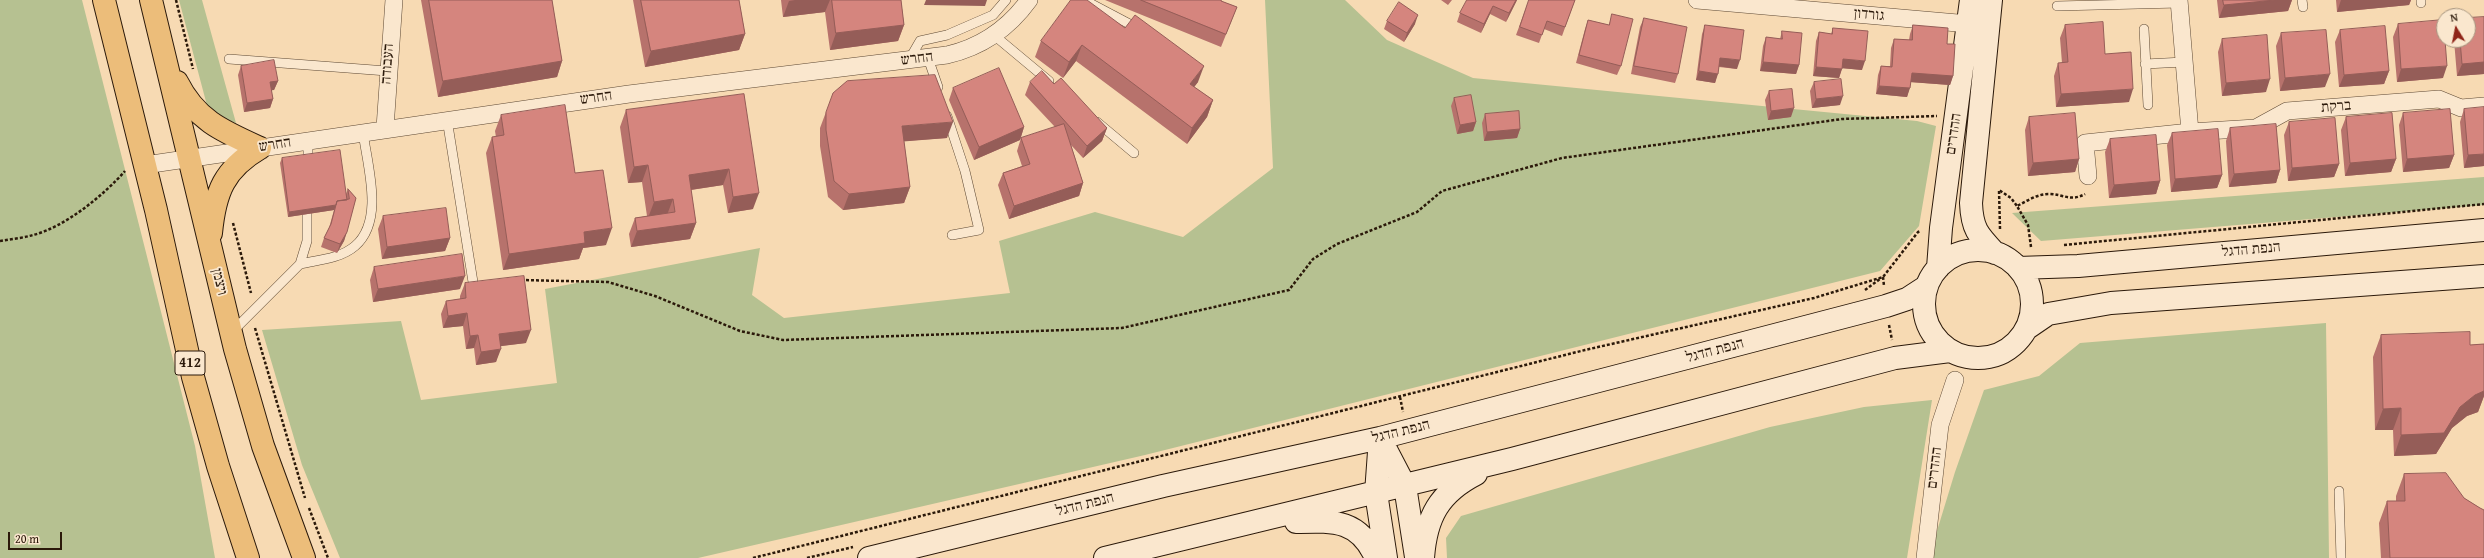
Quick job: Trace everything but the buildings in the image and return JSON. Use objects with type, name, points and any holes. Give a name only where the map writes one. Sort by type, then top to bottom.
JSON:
[{"type":"main road","name":"412","points":[[104,0],[136,167],[193,377],[233,513],[248,558]]},
{"type":"main road","name":"ויצמן","points":[[151,0],[231,333],[263,446],[304,558]]},
{"type":"main road","name":"ההדרים","points":[[1938,268],[1941,228],[1971,0]]},
{"type":"main road","name":"ההדרים","points":[[1991,0],[1971,203],[1971,221],[1978,235],[1998,243]]},
{"type":"main road","points":[[164,55],[183,94],[196,111],[226,132],[260,148]]},
{"type":"main road","points":[[210,246],[216,202],[229,172],[240,159],[260,148]]},
{"type":"main road","name":"הנפת הדגל","points":[[2021,258],[2078,266],[2484,230]]},
{"type":"main road","points":[[1105,558],[1255,523],[1512,459],[1895,358],[1950,351],[1969,357],[1991,357],[2012,346],[2026,328],[2030,318],[2032,297],[2024,277],[2021,258],[1998,243],[1958,254],[1938,268],[1927,286],[1924,314],[1931,331],[1950,351]]},
{"type":"main road","points":[[2026,328],[2048,314],[2111,303],[2484,276]]},
{"type":"main road","name":"הנפת הדגל","points":[[869,558],[1163,486],[1380,438],[1886,306],[1907,299],[1927,286]]},
{"type":"main road","points":[[1380,438],[1405,486],[1416,558]]},
{"type":"main road","points":[[1380,438],[1376,493],[1386,558]]},
{"type":"main road","points":[[1423,558],[1427,528],[1434,511],[1446,494],[1462,481],[1512,459]]},
{"type":"main road","points":[[233,513],[238,558]]},
{"type":"main road","points":[[1255,523],[1326,521],[1350,525],[1370,544],[1376,558]]},
{"type":"street","name":"העבודה","points":[[385,128],[387,71],[394,0]]},
{"type":"street","name":"החרש","points":[[136,167],[385,128],[628,94],[928,58],[964,51],[998,33],[1029,0]]},
{"type":"street","name":"גורדון","points":[[1697,0],[1969,24]]},
{"type":"street","points":[[2179,2],[2190,132]]},
{"type":"street","name":"ברקת","points":[[2088,176],[2085,143],[2190,132],[2256,128],[2287,110],[2439,98],[2461,108],[2484,106]]},
{"type":"street","name":"ההדרים","points":[[1925,558],[1940,425],[1955,380]]},
{"type":"lane","points":[[910,60],[920,41],[946,35],[992,15],[1006,0]]},
{"type":"lane","points":[[1084,0],[1137,28]]},
{"type":"lane","points":[[2057,6],[2179,2]]},
{"type":"lane","points":[[2144,29],[2148,105]]},
{"type":"lane","points":[[998,33],[1055,87]]},
{"type":"lane","points":[[928,58],[940,95]]},
{"type":"lane","points":[[229,59],[387,71]]},
{"type":"lane","points":[[2145,64],[2184,62]]},
{"type":"lane","points":[[945,110],[965,170],[979,230],[952,235]]},
{"type":"lane","points":[[1092,118],[1134,153]]},
{"type":"lane","points":[[447,119],[473,282]]},
{"type":"lane","points":[[300,264],[336,256],[355,246],[370,225],[372,199],[363,132]]},
{"type":"lane","points":[[308,140],[308,175]]},
{"type":"lane","points":[[231,333],[300,264],[307,241],[307,189]]},
{"type":"lane","points":[[2339,491],[2341,558]]},
{"type":"path","points":[[519,280],[608,282],[655,296],[740,331],[783,340],[1122,328],[1289,290],[1313,259],[1337,244],[1418,212],[1442,191],[1562,158],[1842,119],[1956,116]]},
{"type":"path","points":[[0,241],[34,235],[63,222],[136,167]]},
{"type":"path","points":[[2017,206],[2038,195],[2050,194],[2069,199],[2080,197],[2085,194],[2088,176]]},
{"type":"path","points":[[1998,243],[1999,190],[2011,198],[2028,225],[2031,248]]},
{"type":"path","points":[[2056,245],[2484,204]]},
{"type":"path","points":[[753,558],[1585,350],[1814,298],[1883,277],[1918,232]]},
{"type":"path","points":[[2021,258],[2031,248],[2037,247]]},
{"type":"path","points":[[256,334],[306,500]]},
{"type":"path","points":[[308,507],[328,558]]},
{"type":"green space","points":[[0,0],[82,0],[195,446],[215,558],[0,558]]},
{"type":"green space","points":[[179,0],[202,0],[236,123],[209,113]]},
{"type":"green space","points":[[1265,0],[1345,0],[1387,40],[1473,78],[1917,121],[1936,126],[1919,226],[1880,271],[1145,455],[698,558],[340,558],[302,465],[262,330],[401,321],[421,400],[557,383],[545,289],[760,248],[752,295],[784,318],[1010,293],[999,241],[1095,212],[1183,237],[1273,168]]},
{"type":"green space","points":[[2484,177],[2484,205],[2041,241],[2012,213]]},
{"type":"green space","points":[[2326,323],[2329,558],[1932,558],[1933,544],[1955,472],[1984,390],[2039,376],[2080,343]]},
{"type":"green space","points":[[1932,400],[1907,558],[1447,558],[1446,538],[1461,516],[1770,427],[1864,407]]}]
